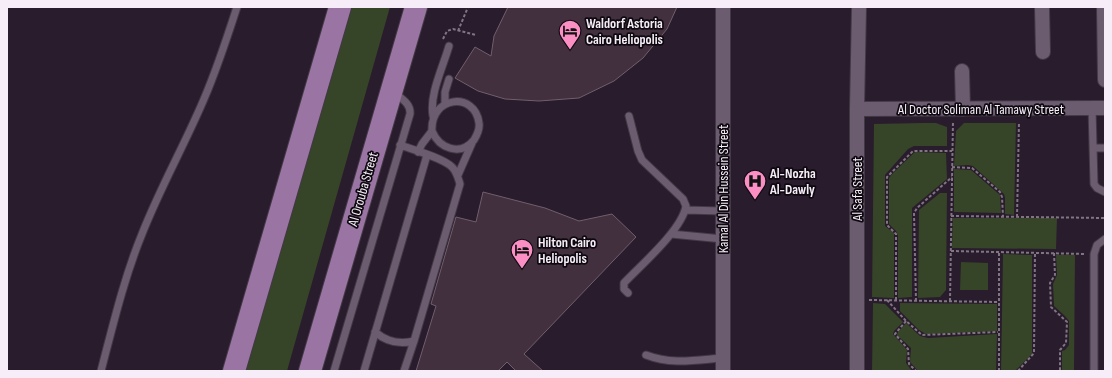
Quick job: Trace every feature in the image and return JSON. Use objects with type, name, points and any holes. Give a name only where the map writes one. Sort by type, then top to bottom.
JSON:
[{"type":"highway","points":[[234,371],[340,7]]},
{"type":"highway","name":"Al Orouba Street","points":[[310,371],[416,7]]},
{"type":"street","name":"Kamal Al Din Hussein Street","points":[[723,7],[723,364]]},
{"type":"street","name":"Al Safa Street","points":[[857,371],[858,7]]},
{"type":"street","points":[[1042,7],[1043,52]]},
{"type":"street","points":[[1104,7],[1105,80]]},
{"type":"street","points":[[958,109],[962,71]]},
{"type":"street","name":"Al Doctor Soliman Al Tamawy Street","points":[[857,109],[1098,108]]},
{"type":"lane","points":[[101,371],[123,290],[142,234],[153,206],[205,98],[216,71],[237,7]]},
{"type":"lane","points":[[449,46],[433,96],[432,130],[442,145],[449,148],[462,148],[473,141]]},
{"type":"lane","points":[[445,104],[445,92],[449,79]]},
{"type":"lane","points":[[334,371],[410,114],[410,108],[407,103],[392,91]]},
{"type":"lane","points":[[433,116],[438,109],[445,104],[461,102],[469,106],[478,118],[479,126],[477,134],[458,176]]},
{"type":"lane","points":[[1098,108],[1093,148],[1094,184],[1101,191],[1105,192]]},
{"type":"lane","points":[[628,294],[624,289],[624,283],[671,234],[679,222],[686,206],[683,199],[642,160],[638,151],[629,116]]},
{"type":"lane","points":[[418,152],[432,130]]},
{"type":"lane","points":[[400,145],[446,163],[453,168],[458,176],[460,184],[404,371]]},
{"type":"lane","points":[[1093,148],[1105,148]]},
{"type":"lane","points":[[364,371],[427,155]]},
{"type":"lane","points":[[685,210],[723,211]]},
{"type":"lane","points":[[671,234],[723,239]]},
{"type":"lane","points":[[1094,371],[1094,254],[1097,245],[1105,239]]},
{"type":"lane","points":[[375,332],[381,337],[397,343],[414,341]]},
{"type":"lane","points":[[646,355],[659,360],[672,362],[723,364]]},
{"type":"path","points":[[458,31],[468,7]]},
{"type":"path","points":[[950,301],[952,150],[958,109]]},
{"type":"path","points":[[1018,217],[1019,109]]},
{"type":"path","points":[[896,300],[896,235],[887,225],[888,176],[911,152],[915,150],[952,150]]},
{"type":"path","points":[[952,167],[970,167],[1000,192],[1002,197],[1003,216]]},
{"type":"path","points":[[916,300],[914,213],[917,208],[952,177]]},
{"type":"path","points":[[951,216],[1105,218]]},
{"type":"path","points":[[951,251],[1094,254]]},
{"type":"path","points":[[999,252],[999,371]]},
{"type":"path","points":[[1018,371],[1034,353],[1035,253]]},
{"type":"path","points":[[1054,253],[1055,275],[1050,283],[1051,307],[1066,320],[1068,324],[1066,344],[1060,350],[1060,371]]},
{"type":"path","points":[[857,299],[998,302]]},
{"type":"path","points":[[887,300],[920,334],[998,332]]},
{"type":"path","points":[[906,321],[895,334],[908,349],[909,364],[916,371]]},
{"type":"green space","points":[[352,7],[390,7],[287,371],[243,371]]},
{"type":"green space","points":[[936,123],[947,127],[947,146],[914,146],[908,149],[885,175],[885,226],[894,233],[894,298],[872,297],[874,124]]},
{"type":"green space","points":[[964,123],[1016,123],[1014,215],[1005,214],[1004,194],[973,166],[954,166],[956,131]]},
{"type":"green space","points":[[915,152],[946,153],[947,179],[912,208],[912,297],[898,298],[898,236],[896,231],[889,224],[889,178]]},
{"type":"green space","points":[[954,169],[971,170],[1000,195],[1001,213],[954,212]]},
{"type":"green space","points":[[940,193],[947,193],[946,290],[940,297],[918,298],[919,210]]},
{"type":"green space","points":[[953,218],[1057,218],[1056,249],[952,248]]},
{"type":"green space","points":[[1003,254],[1032,255],[1032,354],[1015,371],[1001,371]]},
{"type":"green space","points":[[1056,255],[1075,255],[1074,371],[1062,371],[1062,351],[1069,345],[1069,321],[1054,306],[1053,284],[1057,275]]},
{"type":"green space","points":[[961,262],[988,263],[988,290],[960,290]]},
{"type":"green space","points":[[873,303],[885,304],[903,322],[893,334],[907,350],[906,363],[912,371],[872,371]]},
{"type":"green space","points":[[900,303],[997,304],[997,331],[926,334],[919,330],[900,311]]},
{"type":"green space","points":[[906,323],[920,336],[928,338],[997,334],[996,371],[918,371],[910,362],[911,348],[897,335]]},
{"type":"building","name":"Waldorf Astoria Cairo Heliopolis","points":[[508,7],[677,7],[667,29],[643,58],[614,81],[579,98],[539,101],[505,99],[478,91],[455,78],[475,47],[491,56],[494,36]]},
{"type":"building","name":"Hilton Cairo Heliopolis","points":[[483,192],[545,208],[579,221],[612,214],[636,237],[524,354],[543,371],[516,371],[507,362],[498,371],[416,371],[436,306],[431,304],[456,217],[476,222]]},
{"type":"place","name":"Waldorf Astoria Cairo Heliopolis","points":[[570,50]]},
{"type":"place","name":"Al-Nozha Al-Dawly","points":[[755,200]]},
{"type":"place","name":"Hilton Cairo Heliopolis","points":[[522,270]]}]
